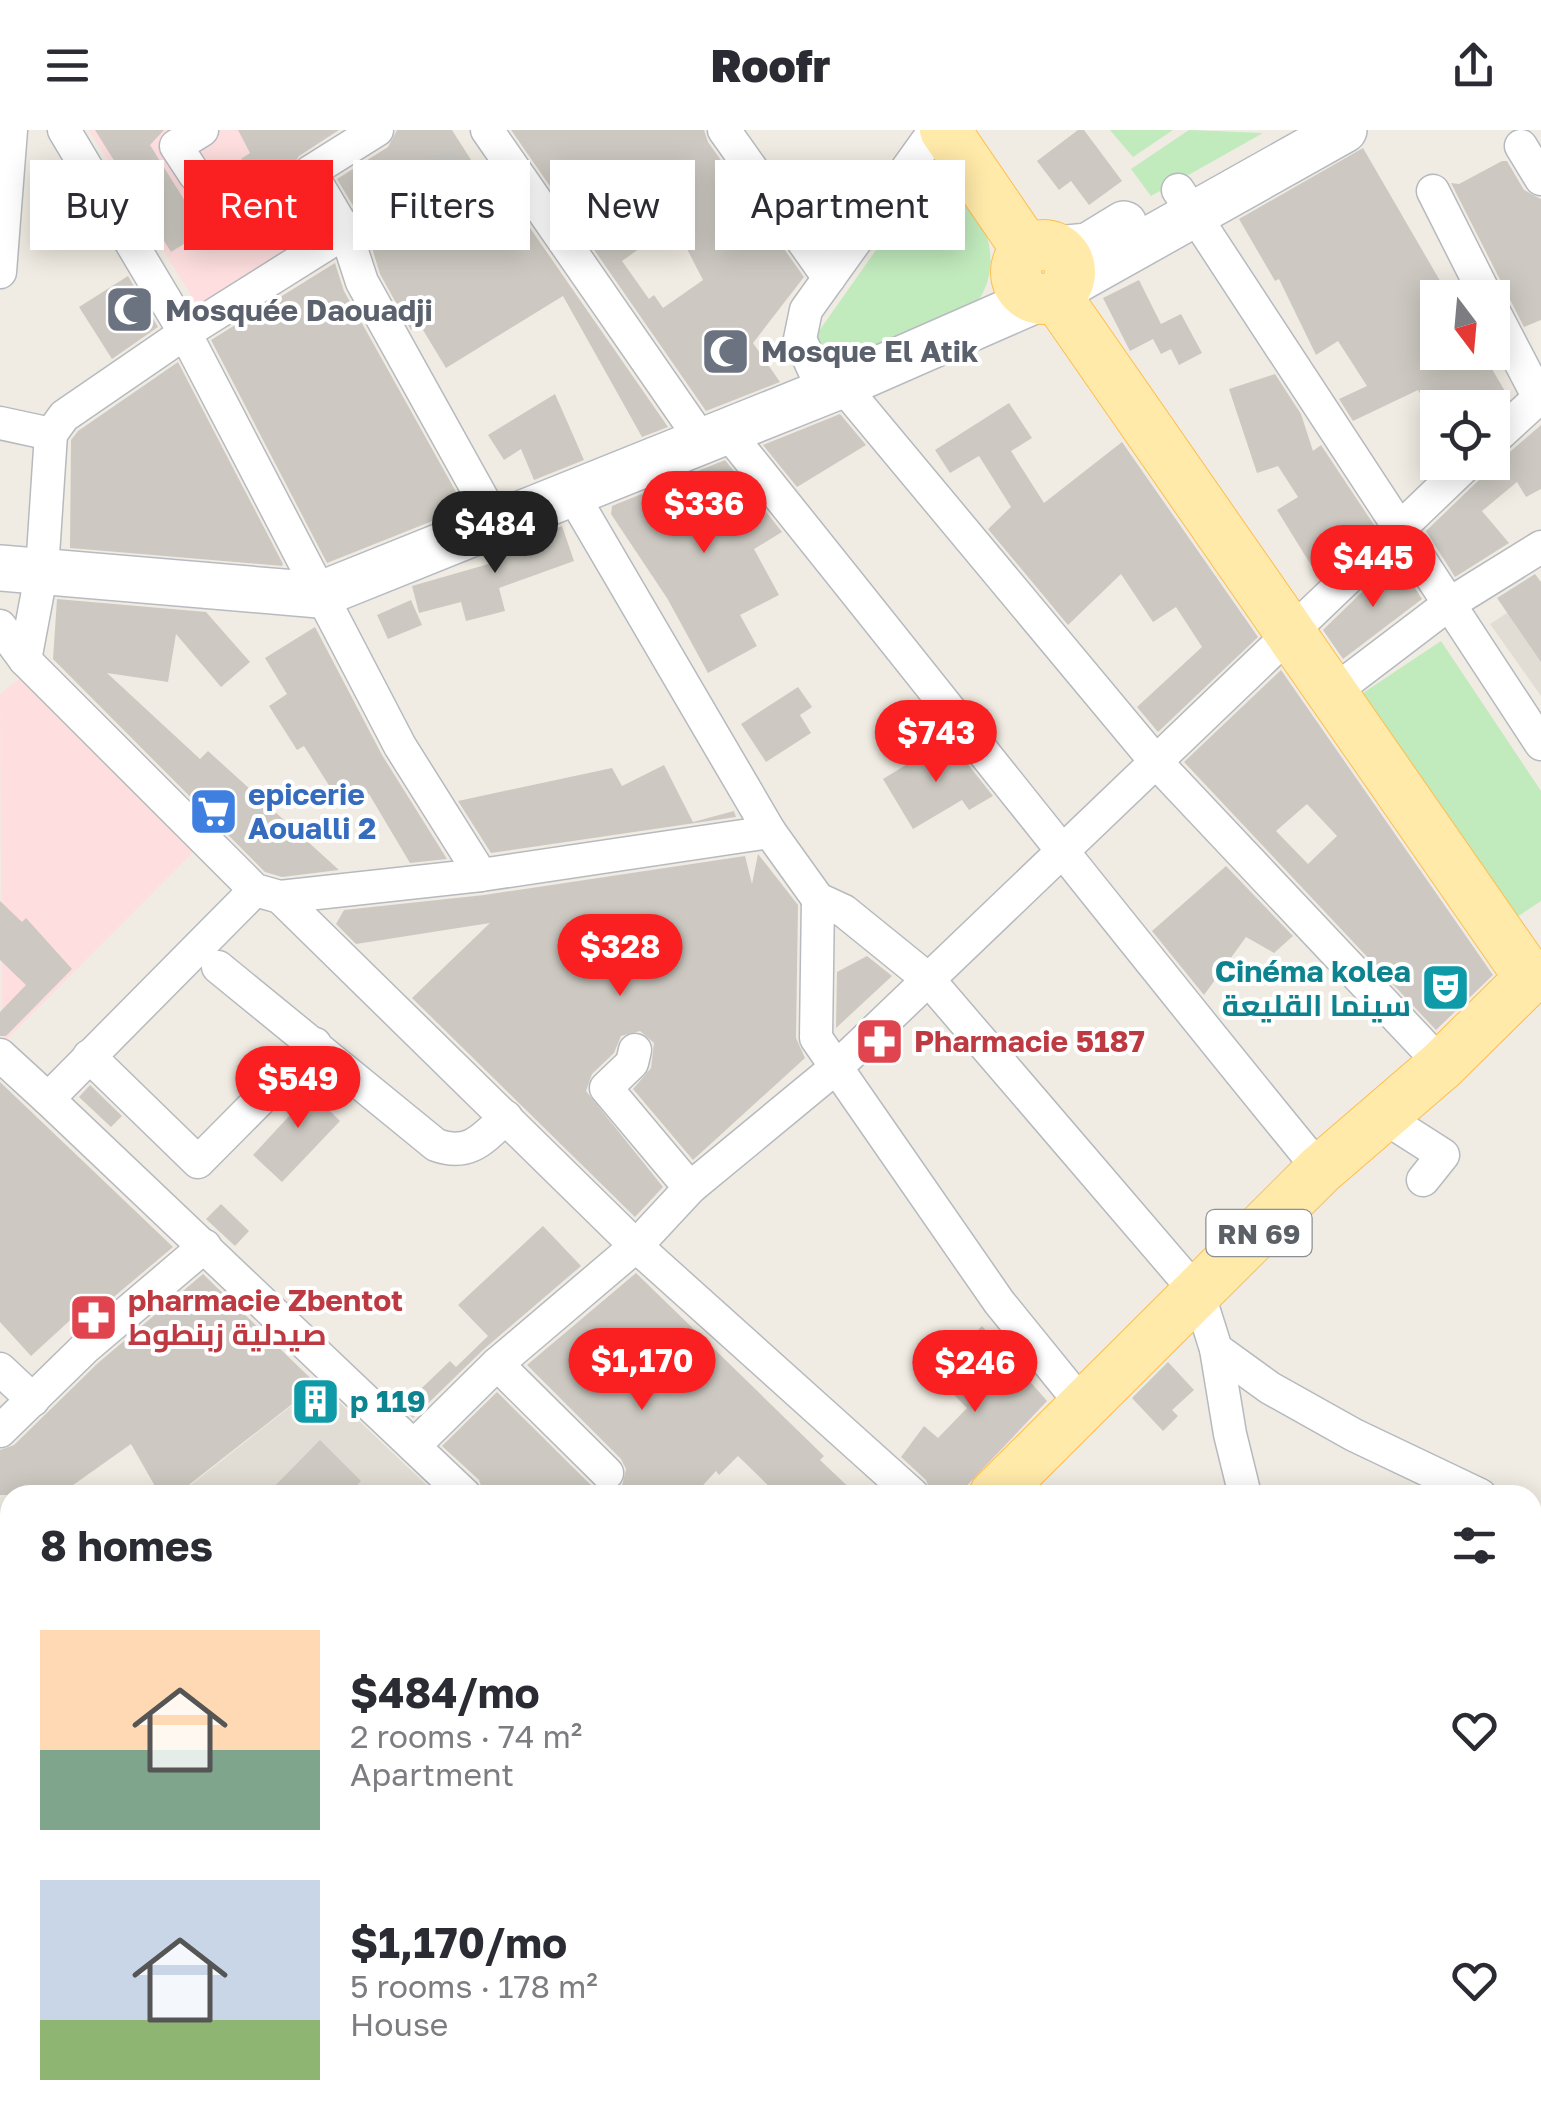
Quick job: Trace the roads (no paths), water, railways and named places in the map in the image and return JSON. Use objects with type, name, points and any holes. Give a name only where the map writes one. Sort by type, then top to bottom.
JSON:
[{"type":"main road","name":"RN 69","points":[[945,130],[1049,276],[1291,637],[1535,973],[1442,1065],[1320,1170],[1004,1485]]},
{"type":"main road","points":[[1187,203],[1285,130]]},
{"type":"main road","points":[[21,569],[319,596],[833,388],[1187,203],[1344,130]]},
{"type":"street","points":[[0,272],[11,130]]},
{"type":"street","points":[[64,130],[185,332],[400,746],[481,875]]},
{"type":"street","points":[[185,160],[176,146],[202,130]]},
{"type":"street","points":[[377,130],[310,172],[349,230],[362,282],[497,525]]},
{"type":"street","points":[[724,130],[829,278]]},
{"type":"street","points":[[935,130],[801,322],[807,360],[1157,763],[1442,1065]]},
{"type":"street","points":[[487,138],[713,434],[929,681],[1060,854],[1320,1170]]},
{"type":"street","points":[[1521,146],[1541,178]]},
{"type":"street","points":[[1432,191],[1478,280]]},
{"type":"street","points":[[1187,203],[1541,744]]},
{"type":"street","points":[[12,668],[21,569],[51,434],[64,416],[185,332],[349,230]]},
{"type":"street","points":[[1510,341],[1540,397],[1510,424]]},
{"type":"street","points":[[0,423],[51,434]]},
{"type":"street","points":[[414,1446],[498,1364],[636,1246],[690,1188],[839,1064],[1291,637],[1450,480]]},
{"type":"street","points":[[571,492],[770,832],[818,899],[844,911],[928,979],[1199,1295],[1216,1350],[1243,1485]]},
{"type":"street","points":[[1332,693],[1448,604],[1541,547]]},
{"type":"street","points":[[0,626],[12,668],[267,893],[636,1246],[902,1485]]},
{"type":"street","points":[[48,1099],[267,893],[481,875],[770,832]]},
{"type":"street","points":[[818,899],[816,1038],[839,1064],[999,1302],[1085,1408]]},
{"type":"street","points":[[218,967],[315,1044],[340,1070],[436,1144],[454,1151],[480,1144],[506,1118]]},
{"type":"street","points":[[90,1056],[198,1162],[315,1044]]},
{"type":"street","points":[[636,1050],[632,1063],[606,1088],[690,1188]]},
{"type":"street","points":[[0,1056],[455,1485]]},
{"type":"street","points":[[1382,1116],[1443,1155],[1423,1180]]},
{"type":"street","points":[[0,1431],[205,1246]]},
{"type":"street","points":[[1216,1350],[1270,1388],[1354,1436],[1459,1485]]},
{"type":"street","points":[[498,1364],[607,1473]]},
{"type":"street","points":[[0,1369],[33,1400]]},
{"type":"tunnel","points":[[352,228],[469,154]]},
{"type":"place","name":"Mosquée Daouadji","points":[[130,310]]},
{"type":"place","name":"Mosque El Atik","points":[[726,351]]},
{"type":"place","name":"epicerie Aoualli 2","points":[[213,811]]},
{"type":"place","name":"Cinéma kolea سينما القليعة","points":[[1446,988]]},
{"type":"place","name":"Pharmacie 5187","points":[[879,1041]]},
{"type":"place","name":"pharmacie Zbentot صيدلية زبنطوط","points":[[93,1317]]},
{"type":"place","name":"p 119","points":[[315,1401]]}]
